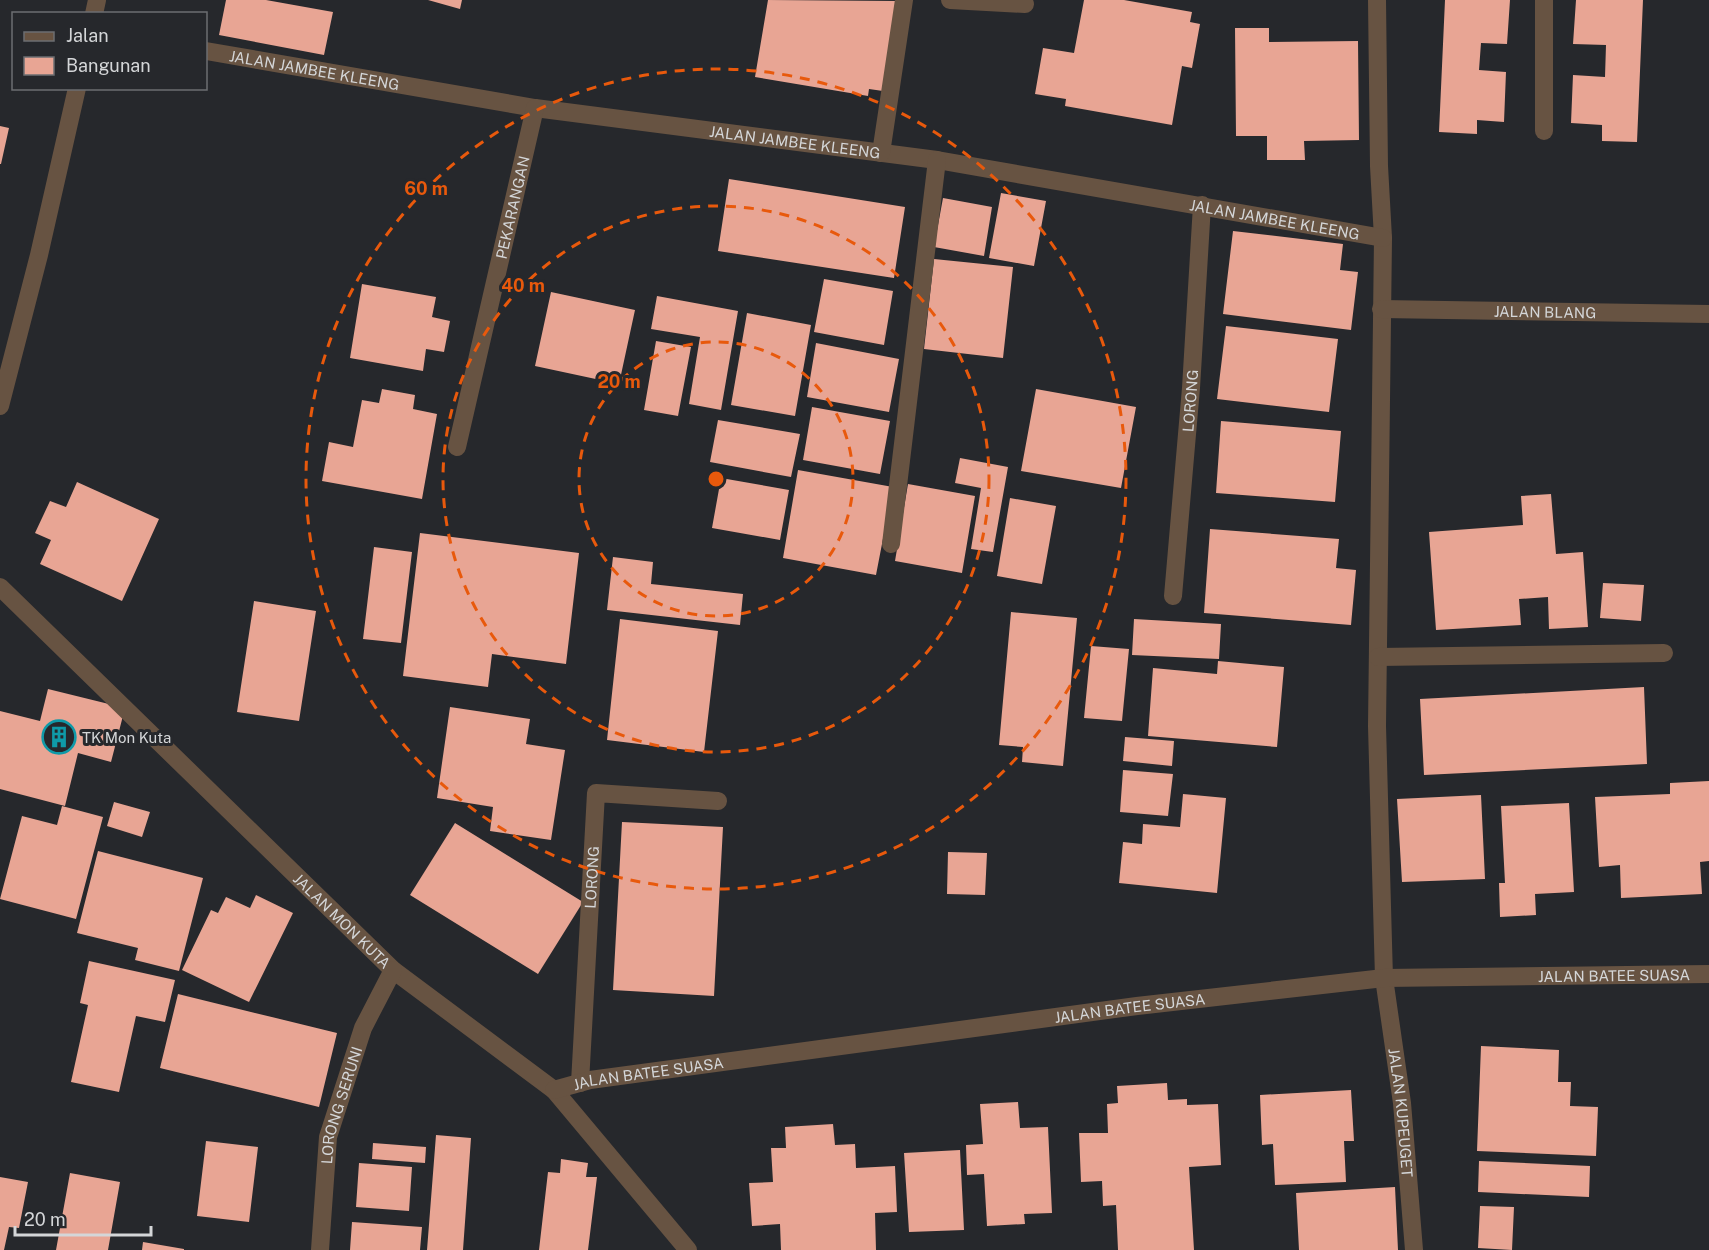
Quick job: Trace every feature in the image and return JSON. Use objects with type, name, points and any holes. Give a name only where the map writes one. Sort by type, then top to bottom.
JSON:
[{"type":"street","points":[[881,153],[904,0]]},
{"type":"street","points":[[951,0],[1026,4]]},
{"type":"street","name":"JALAN KUPEUGET","points":[[1377,0],[1379,166],[1383,238],[1377,726],[1384,978],[1402,1103],[1414,1250]]},
{"type":"street","points":[[1544,0],[1544,131]]},
{"type":"street","name":"JALAN JAMBEE KLEENG","points":[[207,51],[535,108],[938,160],[1383,238]]},
{"type":"street","points":[[0,406],[39,255],[77,90]]},
{"type":"street","name":"PEKARANGAN","points":[[457,447],[535,108]]},
{"type":"street","points":[[891,544],[938,160]]},
{"type":"street","name":"LORONG","points":[[1173,596],[1191,388],[1202,205]]},
{"type":"street","name":"JALAN BLANG","points":[[1381,309],[1709,314]]},
{"type":"street","name":"JALAN MON KUTA","points":[[0,586],[393,970],[554,1090],[688,1250]]},
{"type":"street","points":[[1378,657],[1664,653]]},
{"type":"street","name":"LORONG","points":[[580,1083],[597,793],[718,801]]},
{"type":"street","name":"LORONG SERUNI","points":[[320,1250],[328,1137],[363,1028],[393,970]]},
{"type":"street","name":"JALAN BATEE SUASA","points":[[554,1090],[614,1076],[1137,1006],[1384,978],[1709,975]]},
{"type":"building","points":[[226,0],[266,0],[333,12],[324,55],[219,35]]},
{"type":"building","points":[[428,0],[462,0],[460,9]]},
{"type":"building","points":[[768,0],[898,1],[883,91],[869,89],[868,96],[755,77]]},
{"type":"building","points":[[1084,0],[1124,0],[1192,12],[1190,22],[1200,24],[1192,68],[1182,66],[1172,125],[1065,106],[1066,99],[1035,94],[1043,48],[1074,53]]},
{"type":"building","points":[[1445,0],[1510,0],[1507,44],[1481,43],[1479,70],[1506,72],[1504,122],[1477,120],[1477,134],[1439,132]]},
{"type":"building","points":[[1576,0],[1643,0],[1637,142],[1602,141],[1602,125],[1571,123],[1573,75],[1605,77],[1606,45],[1573,44]]},
{"type":"building","points":[[1235,28],[1269,28],[1269,42],[1358,41],[1359,140],[1304,141],[1305,160],[1267,160],[1267,136],[1236,136]]},
{"type":"building","points":[[0,126],[9,128],[1,164],[0,164]]},
{"type":"building","points":[[729,179],[905,207],[894,278],[718,251]]},
{"type":"building","points":[[1001,193],[1046,201],[1034,266],[989,258]]},
{"type":"building","points":[[943,198],[992,207],[984,256],[934,247]]},
{"type":"building","points":[[1233,231],[1343,244],[1340,270],[1358,272],[1351,330],[1223,314]]},
{"type":"building","points":[[934,259],[1013,267],[1003,358],[924,349]]},
{"type":"building","points":[[824,279],[893,291],[884,345],[814,332]]},
{"type":"building","points":[[362,284],[436,297],[432,317],[450,321],[444,352],[426,349],[423,371],[350,358]]},
{"type":"building","points":[[551,292],[635,310],[619,384],[535,366]]},
{"type":"building","points":[[657,296],[738,311],[721,410],[689,404],[700,337],[651,329]]},
{"type":"building","points":[[747,313],[811,325],[795,416],[731,405]]},
{"type":"building","points":[[1226,326],[1338,339],[1329,412],[1217,399]]},
{"type":"building","points":[[656,341],[691,347],[678,416],[644,410]]},
{"type":"building","points":[[816,343],[899,359],[889,412],[807,397]]},
{"type":"building","points":[[382,389],[415,395],[413,409],[437,414],[422,499],[322,481],[329,442],[353,447],[362,400],[379,403]]},
{"type":"building","points":[[1036,389],[1136,407],[1121,488],[1021,471]]},
{"type":"building","points":[[812,407],[890,421],[880,474],[803,460]]},
{"type":"building","points":[[718,420],[800,434],[791,477],[710,462]]},
{"type":"building","points":[[1221,421],[1341,431],[1335,502],[1216,493]]},
{"type":"building","points":[[960,458],[1008,467],[993,552],[971,549],[981,488],[955,483]]},
{"type":"building","points":[[798,470],[893,487],[876,575],[783,558]]},
{"type":"building","points":[[721,478],[789,490],[780,540],[712,528]]},
{"type":"building","points":[[77,482],[159,519],[122,601],[40,564],[51,540],[35,533],[50,501],[66,507]]},
{"type":"building","points":[[908,484],[975,496],[962,573],[895,561]]},
{"type":"building","points":[[1551,494],[1556,554],[1583,552],[1588,627],[1549,629],[1548,597],[1519,599],[1521,625],[1436,630],[1429,532],[1523,525],[1521,496]]},
{"type":"building","points":[[1010,498],[1056,506],[1042,584],[997,576]]},
{"type":"building","points":[[1210,529],[1339,539],[1336,568],[1356,570],[1351,625],[1204,613]]},
{"type":"building","points":[[420,533],[579,553],[566,664],[492,654],[488,687],[403,676]]},
{"type":"building","points":[[374,547],[412,552],[401,643],[363,639]]},
{"type":"building","points":[[613,557],[653,562],[651,584],[743,594],[740,625],[607,610]]},
{"type":"building","points":[[1603,583],[1644,585],[1641,621],[1600,618]]},
{"type":"building","points":[[254,601],[316,611],[299,721],[237,712]]},
{"type":"building","points":[[1011,612],[1077,618],[1063,766],[1022,762],[1023,747],[999,745]]},
{"type":"building","points":[[620,619],[718,631],[704,752],[607,740]]},
{"type":"building","points":[[1134,619],[1221,624],[1219,659],[1132,655]]},
{"type":"building","points":[[1091,646],[1129,649],[1122,721],[1084,718]]},
{"type":"building","points":[[1218,661],[1284,667],[1277,747],[1148,736],[1153,668],[1217,674]]},
{"type":"building","points":[[1644,687],[1647,764],[1424,775],[1420,699]]},
{"type":"building","name":"TK Mon Kuta","points":[[48,689],[125,708],[111,762],[78,753],[65,806],[0,789],[0,711],[40,721]]},
{"type":"building","points":[[450,707],[530,719],[526,744],[565,750],[551,840],[490,831],[493,807],[437,798]]},
{"type":"building","points":[[1125,737],[1174,741],[1172,766],[1123,761]]},
{"type":"building","points":[[1123,770],[1173,774],[1168,816],[1120,812]]},
{"type":"building","points":[[1709,781],[1709,861],[1700,862],[1702,894],[1621,898],[1620,865],[1599,867],[1595,797],[1670,794],[1670,783]]},
{"type":"building","points":[[1183,794],[1226,798],[1217,893],[1119,883],[1123,842],[1142,844],[1143,824],[1180,827]]},
{"type":"building","points":[[1481,795],[1485,879],[1402,882],[1397,799]]},
{"type":"building","points":[[114,802],[150,812],[142,837],[107,826]]},
{"type":"building","points":[[1569,803],[1574,892],[1535,894],[1536,915],[1500,917],[1499,883],[1505,883],[1501,806]]},
{"type":"building","points":[[62,806],[103,817],[76,919],[0,899],[22,816],[57,825]]},
{"type":"building","points":[[622,822],[723,827],[714,996],[613,990]]},
{"type":"building","points":[[455,823],[583,902],[538,974],[410,895]]},
{"type":"building","points":[[98,851],[203,878],[179,971],[135,960],[138,948],[77,933]]},
{"type":"building","points":[[948,852],[987,853],[985,895],[947,894]]},
{"type":"building","points":[[256,895],[293,913],[249,1002],[182,970],[211,910],[218,913],[226,897],[250,908]]},
{"type":"building","points":[[89,961],[175,980],[165,1022],[136,1016],[119,1092],[71,1082],[88,1005],[80,1003]]},
{"type":"building","points":[[178,994],[337,1033],[319,1107],[160,1068]]},
{"type":"building","points":[[1481,1046],[1559,1050],[1558,1082],[1571,1082],[1570,1106],[1598,1107],[1596,1156],[1477,1151]]},
{"type":"building","points":[[1167,1083],[1168,1100],[1187,1099],[1187,1105],[1218,1104],[1221,1165],[1189,1167],[1194,1250],[1118,1250],[1116,1205],[1103,1206],[1102,1181],[1081,1182],[1079,1133],[1108,1133],[1107,1104],[1118,1103],[1117,1086]]},
{"type":"building","points":[[1351,1090],[1354,1141],[1344,1141],[1346,1182],[1275,1185],[1273,1144],[1262,1145],[1260,1095]]},
{"type":"building","points":[[1018,1102],[1020,1128],[1048,1127],[1052,1213],[1024,1214],[1025,1224],[987,1226],[984,1174],[967,1175],[966,1145],[983,1144],[980,1104]]},
{"type":"building","points":[[833,1124],[835,1145],[855,1144],[856,1168],[895,1166],[897,1212],[875,1213],[876,1250],[781,1250],[780,1224],[752,1226],[749,1183],[773,1182],[771,1148],[786,1148],[785,1127]]},
{"type":"building","points":[[436,1135],[471,1138],[463,1250],[427,1250]]},
{"type":"building","points":[[206,1141],[258,1147],[249,1222],[197,1216]]},
{"type":"building","points":[[373,1143],[426,1147],[425,1163],[372,1159]]},
{"type":"building","points":[[960,1150],[964,1230],[909,1232],[904,1153]]},
{"type":"building","points":[[561,1159],[588,1163],[586,1177],[597,1177],[588,1250],[539,1250],[548,1172],[560,1173]]},
{"type":"building","points":[[1479,1161],[1590,1166],[1589,1197],[1478,1192]]},
{"type":"building","points":[[359,1163],[412,1167],[409,1211],[356,1207]]},
{"type":"building","points":[[70,1173],[120,1182],[108,1250],[56,1250]]},
{"type":"building","points":[[0,1177],[28,1182],[19,1228],[9,1227],[4,1250],[0,1250]]},
{"type":"building","points":[[1395,1187],[1398,1250],[1299,1250],[1296,1193]]},
{"type":"building","points":[[1480,1206],[1514,1207],[1512,1250],[1478,1248]]},
{"type":"building","points":[[352,1222],[422,1227],[420,1250],[350,1250]]},
{"type":"building","points":[[143,1242],[184,1249],[184,1250],[142,1250]]},
{"type":"place","name":"TK Mon Kuta","points":[[59,737]]}]
